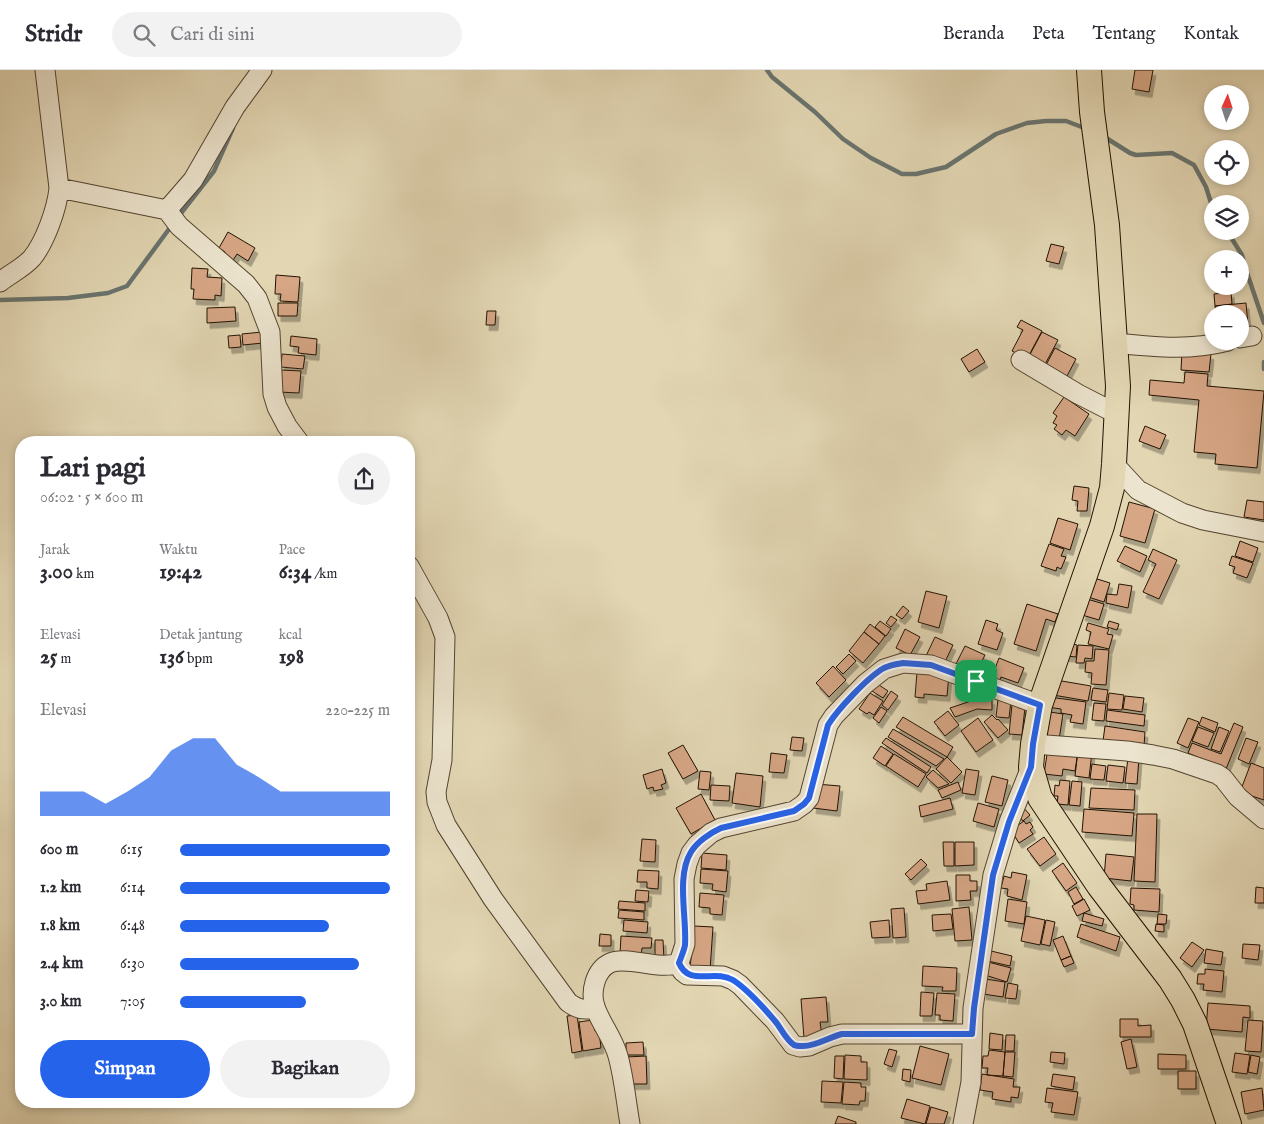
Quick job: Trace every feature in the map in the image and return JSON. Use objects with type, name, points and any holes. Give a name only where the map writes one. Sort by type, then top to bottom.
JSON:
[{"type":"main road","points":[[1089,70],[1092,112],[1106,225],[1118,386],[1114,464],[1112,488],[1102,526],[1040,705],[1032,756],[1035,786],[1040,798],[1104,893],[1170,979],[1183,1000],[1195,1024],[1228,1124]]},
{"type":"street","points":[[0,282],[32,258],[54,210],[59,188],[45,70]]},
{"type":"street","points":[[167,210],[193,180],[235,108],[262,70]]},
{"type":"street","points":[[59,188],[167,210],[179,226],[246,284],[257,298],[270,332],[273,394],[277,407],[294,436]]},
{"type":"street","points":[[1115,342],[1167,348],[1189,348],[1204,345]]},
{"type":"street","points":[[1021,360],[1078,394],[1117,414]]},
{"type":"street","points":[[1114,464],[1138,490],[1182,513],[1203,520],[1264,532]]},
{"type":"street","points":[[415,577],[438,618],[445,637],[442,760],[436,792],[437,802],[446,825],[493,899],[568,1002],[580,1009],[595,1006]]},
{"type":"street","points":[[972,1034],[842,1034],[809,1046],[800,1047],[793,1045],[775,1021],[740,985],[723,976],[687,975],[682,971],[679,963],[685,944],[684,879],[690,853],[711,833],[721,828],[794,811],[804,804],[809,798],[828,725],[841,707],[884,669],[903,663],[931,665],[1040,705]]},
{"type":"street","points":[[964,1124],[971,1082],[974,1008],[993,875],[1032,756],[1127,751],[1173,759],[1217,774],[1254,812],[1264,819]]},
{"type":"street","points":[[630,1124],[618,1055],[595,1006],[594,987],[596,976],[607,964],[617,961],[663,966],[679,963]]},
{"type":"building","points":[[1135,70],[1153,70],[1149,92],[1132,89]]},
{"type":"building","points":[[228,232],[255,248],[248,261],[237,254],[232,262],[223,257],[225,252],[219,248]]},
{"type":"building","points":[[1051,244],[1064,247],[1059,264],[1046,261]]},
{"type":"building","points":[[192,268],[208,269],[207,277],[222,278],[221,296],[215,295],[215,300],[193,299],[194,289],[191,289]]},
{"type":"building","points":[[276,275],[300,277],[298,302],[280,301],[281,294],[275,294]]},
{"type":"building","points":[[1214,295],[1231,295],[1232,304],[1215,305]]},
{"type":"building","points":[[278,303],[298,303],[297,316],[278,316]]},
{"type":"building","points":[[1246,303],[1246,305],[1225,305]]},
{"type":"building","points":[[235,307],[236,321],[207,323],[207,308]]},
{"type":"building","points":[[487,311],[496,311],[495,325],[486,325]]},
{"type":"building","points":[[1021,320],[1042,331],[1027,359],[1012,351],[1023,330],[1017,327]]},
{"type":"building","points":[[262,332],[263,343],[243,345],[242,334]]},
{"type":"building","points":[[1042,332],[1058,340],[1043,368],[1027,360]]},
{"type":"building","points":[[240,335],[241,347],[229,348],[228,336]]},
{"type":"building","points":[[291,336],[317,339],[316,355],[298,353],[299,347],[290,346]]},
{"type":"building","points":[[1055,348],[1076,359],[1067,376],[1046,365]]},
{"type":"building","points":[[977,349],[985,362],[969,372],[961,359]]},
{"type":"building","points":[[1182,352],[1211,354],[1209,372],[1181,370]]},
{"type":"building","points":[[282,354],[305,356],[303,369],[281,367]]},
{"type":"building","points":[[281,370],[301,371],[299,393],[279,392]]},
{"type":"building","points":[[1185,372],[1208,374],[1207,386],[1264,391],[1257,468],[1215,464],[1216,454],[1194,452],[1199,400],[1149,395],[1150,380],[1184,383]]},
{"type":"building","points":[[1064,397],[1089,414],[1075,436],[1066,430],[1062,435],[1054,429],[1057,425],[1053,423],[1057,416],[1053,413]]},
{"type":"building","points":[[1145,426],[1166,435],[1160,449],[1139,441]]},
{"type":"building","points":[[1074,486],[1089,488],[1087,511],[1077,511],[1078,501],[1072,500]]},
{"type":"building","points":[[1247,500],[1264,502],[1264,520],[1244,517]]},
{"type":"building","points":[[1129,502],[1155,509],[1145,543],[1120,536]]},
{"type":"building","points":[[1058,518],[1078,524],[1070,550],[1050,543]]},
{"type":"building","points":[[1240,541],[1258,548],[1253,562],[1235,556]]},
{"type":"building","points":[[1049,544],[1064,549],[1061,556],[1066,557],[1061,569],[1057,567],[1056,571],[1041,566]]},
{"type":"building","points":[[1125,546],[1147,556],[1140,572],[1117,561]]},
{"type":"building","points":[[1153,549],[1177,560],[1159,599],[1143,592],[1156,564],[1148,560]]},
{"type":"building","points":[[1232,556],[1253,563],[1247,578],[1233,573],[1235,567],[1229,565]]},
{"type":"building","points":[[1094,578],[1110,583],[1104,602],[1088,597]]},
{"type":"building","points":[[1119,584],[1132,586],[1128,608],[1106,603],[1107,594],[1117,595]]},
{"type":"building","points":[[926,591],[947,596],[939,628],[918,622]]},
{"type":"building","points":[[1087,599],[1104,604],[1099,620],[1082,615]]},
{"type":"building","points":[[1027,604],[1058,614],[1055,622],[1046,619],[1036,651],[1014,644]]},
{"type":"building","points":[[903,606],[909,611],[902,619],[896,615]]},
{"type":"building","points":[[891,616],[897,620],[891,627],[886,623]]},
{"type":"building","points":[[986,620],[998,624],[996,630],[1003,633],[997,650],[978,644]]},
{"type":"building","points":[[880,621],[891,629],[886,636],[875,627]]},
{"type":"building","points":[[1109,621],[1119,624],[1117,630],[1107,627]]},
{"type":"building","points":[[1088,623],[1109,629],[1107,634],[1113,635],[1109,649],[1088,644],[1091,632],[1086,630]]},
{"type":"building","points":[[870,624],[885,636],[879,644],[864,632]]},
{"type":"building","points":[[905,629],[920,637],[910,655],[896,648]]},
{"type":"building","points":[[864,632],[879,644],[863,663],[849,651]]},
{"type":"building","points":[[935,637],[953,645],[944,664],[926,656]]},
{"type":"building","points":[[1068,643],[1077,645],[1076,657],[1066,656]]},
{"type":"building","points":[[1078,645],[1093,646],[1092,659],[1085,658],[1084,663],[1076,663]]},
{"type":"building","points":[[965,646],[985,655],[978,669],[973,666],[971,671],[956,664]]},
{"type":"building","points":[[1095,649],[1109,650],[1106,685],[1091,684],[1092,673],[1085,672],[1086,661],[1094,661]]},
{"type":"building","points":[[849,654],[856,661],[843,674],[836,667]]},
{"type":"building","points":[[999,658],[1024,668],[1018,683],[1001,677],[999,682],[991,679]]},
{"type":"building","points":[[833,666],[846,680],[829,697],[816,683]]},
{"type":"building","points":[[917,672],[949,674],[947,696],[924,694],[924,698],[915,697]]},
{"type":"building","points":[[1056,680],[1091,686],[1088,701],[1053,695]]},
{"type":"building","points":[[876,683],[888,691],[883,698],[872,691]]},
{"type":"building","points":[[1093,688],[1108,690],[1106,702],[1091,700]]},
{"type":"building","points":[[891,691],[898,696],[888,710],[882,705]]},
{"type":"building","points":[[870,693],[883,701],[874,715],[869,712],[867,714],[859,709]]},
{"type":"building","points":[[1109,693],[1124,695],[1122,710],[1107,709]]},
{"type":"building","points":[[1125,696],[1144,698],[1142,712],[1123,709]]},
{"type":"building","points":[[1049,697],[1086,702],[1083,724],[1070,722],[1072,715],[1061,713],[1061,709],[1047,707]]},
{"type":"building","points":[[977,699],[992,699],[992,710],[977,709],[955,717],[950,708]]},
{"type":"building","points":[[998,699],[1011,701],[1009,718],[996,717]]},
{"type":"building","points":[[1094,703],[1106,704],[1104,721],[1092,720]]},
{"type":"building","points":[[1012,705],[1025,707],[1022,735],[1009,734]]},
{"type":"building","points":[[881,707],[887,711],[879,723],[873,718]]},
{"type":"building","points":[[1107,710],[1145,715],[1144,726],[1106,721]]},
{"type":"building","points":[[948,711],[959,725],[945,736],[934,722]]},
{"type":"building","points":[[1050,712],[1063,714],[1059,740],[1046,738]]},
{"type":"building","points":[[992,715],[1008,730],[998,738],[984,722]]},
{"type":"building","points":[[903,717],[953,747],[947,757],[896,727]]},
{"type":"building","points":[[1202,717],[1218,723],[1215,732],[1199,725]]},
{"type":"building","points":[[978,718],[993,740],[976,752],[961,731]]},
{"type":"building","points":[[1188,718],[1199,722],[1188,748],[1177,743]]},
{"type":"building","points":[[1234,723],[1243,727],[1226,769],[1188,753],[1192,743],[1221,754]]},
{"type":"building","points":[[1105,726],[1145,732],[1144,746],[1103,741]]},
{"type":"building","points":[[1198,727],[1214,733],[1208,747],[1192,741]]},
{"type":"building","points":[[1219,727],[1229,731],[1220,752],[1211,749]]},
{"type":"building","points":[[893,729],[944,759],[936,766],[888,737]]},
{"type":"building","points":[[792,737],[804,738],[802,751],[790,750]]},
{"type":"building","points":[[886,738],[931,767],[927,773],[882,743]]},
{"type":"building","points":[[1246,738],[1258,742],[1249,764],[1238,759]]},
{"type":"building","points":[[683,745],[698,771],[683,779],[668,753]]},
{"type":"building","points":[[881,746],[893,754],[885,766],[873,758]]},
{"type":"building","points":[[1048,748],[1078,752],[1075,771],[1063,769],[1062,776],[1044,774]]},
{"type":"building","points":[[1078,750],[1092,752],[1089,778],[1075,776]]},
{"type":"building","points":[[771,753],[787,755],[784,773],[769,772]]},
{"type":"building","points":[[894,754],[926,774],[918,787],[886,766]]},
{"type":"building","points":[[947,757],[962,772],[951,783],[936,769]]},
{"type":"building","points":[[1128,757],[1139,758],[1137,784],[1125,783]]},
{"type":"building","points":[[1251,763],[1264,768],[1264,800],[1240,792]]},
{"type":"building","points":[[1092,764],[1106,766],[1104,780],[1090,779]]},
{"type":"building","points":[[1108,765],[1125,767],[1123,783],[1106,781]]},
{"type":"building","points":[[662,769],[666,783],[661,785],[663,789],[654,791],[653,787],[647,789],[643,775]]},
{"type":"building","points":[[966,769],[979,771],[975,795],[962,793]]},
{"type":"building","points":[[933,770],[949,784],[938,788],[926,777]]},
{"type":"building","points":[[700,771],[711,772],[709,790],[698,789]]},
{"type":"building","points":[[736,773],[763,776],[760,807],[732,803]]},
{"type":"building","points":[[992,776],[1008,780],[1002,806],[985,802]]},
{"type":"building","points":[[1060,780],[1070,781],[1068,805],[1057,804],[1058,796],[1054,796],[1055,785],[1059,786]]},
{"type":"building","points":[[1072,781],[1082,782],[1080,806],[1069,805]]},
{"type":"building","points":[[958,782],[961,790],[942,798],[938,790]]},
{"type":"building","points":[[816,784],[840,786],[837,811],[813,808]]},
{"type":"building","points":[[711,785],[730,786],[729,801],[710,800]]},
{"type":"building","points":[[1091,788],[1135,790],[1134,810],[1089,808]]},
{"type":"building","points":[[701,794],[715,820],[691,834],[676,808]]},
{"type":"building","points":[[950,798],[953,809],[921,817],[919,806]]},
{"type":"building","points":[[978,803],[999,809],[994,827],[973,821]]},
{"type":"building","points":[[1022,806],[1030,815],[1023,821],[1016,813]]},
{"type":"building","points":[[1084,809],[1134,813],[1132,836],[1082,832]]},
{"type":"building","points":[[1137,814],[1157,814],[1155,882],[1134,881]]},
{"type":"building","points":[[1024,821],[1026,824],[1030,822],[1033,827],[1030,830],[1033,834],[1019,843],[1011,830]]},
{"type":"building","points":[[1044,837],[1056,854],[1040,866],[1027,849]]},
{"type":"building","points":[[642,839],[656,840],[655,862],[640,861]]},
{"type":"building","points":[[943,842],[954,842],[954,866],[944,866]]},
{"type":"building","points":[[955,842],[974,842],[974,865],[955,866]]},
{"type":"building","points":[[702,853],[727,855],[726,870],[701,868]]},
{"type":"building","points":[[1106,854],[1134,857],[1131,881],[1104,878]]},
{"type":"building","points":[[921,859],[927,865],[911,880],[905,874]]},
{"type":"building","points":[[1063,863],[1077,883],[1066,891],[1052,871]]},
{"type":"building","points":[[701,869],[728,871],[726,892],[712,890],[713,884],[700,883]]},
{"type":"building","points":[[638,870],[659,871],[658,889],[647,888],[647,882],[637,882]]},
{"type":"building","points":[[1012,872],[1027,875],[1022,900],[1007,896],[1008,889],[1001,888],[1004,876],[1011,878]]},
{"type":"building","points":[[956,875],[970,875],[970,881],[977,881],[977,891],[970,891],[971,900],[956,901]]},
{"type":"building","points":[[947,881],[950,900],[918,904],[916,891],[927,890],[926,884]]},
{"type":"building","points":[[1076,887],[1083,899],[1074,904],[1068,892]]},
{"type":"building","points":[[1256,887],[1264,888],[1264,903],[1255,903]]},
{"type":"building","points":[[1131,888],[1160,889],[1159,912],[1134,910],[1134,905],[1130,904]]},
{"type":"building","points":[[636,890],[649,891],[648,902],[635,901]]},
{"type":"building","points":[[700,893],[724,895],[722,915],[710,914],[710,908],[699,907]]},
{"type":"building","points":[[1008,899],[1027,902],[1024,924],[1005,921]]},
{"type":"building","points":[[1084,899],[1090,910],[1077,916],[1072,906]]},
{"type":"building","points":[[619,901],[645,903],[645,911],[618,909]]},
{"type":"building","points":[[969,907],[972,940],[955,941],[952,909]]},
{"type":"building","points":[[904,908],[906,937],[893,938],[891,909]]},
{"type":"building","points":[[619,910],[644,912],[644,920],[618,918]]},
{"type":"building","points":[[1084,913],[1104,919],[1102,926],[1082,921]]},
{"type":"building","points":[[951,914],[953,929],[933,931],[932,915]]},
{"type":"building","points":[[1158,914],[1167,915],[1166,924],[1157,924]]},
{"type":"building","points":[[1026,916],[1045,920],[1040,945],[1021,941]]},
{"type":"building","points":[[624,920],[648,922],[647,933],[623,931]]},
{"type":"building","points":[[889,920],[890,937],[872,938],[870,922]]},
{"type":"building","points":[[1046,920],[1055,922],[1050,946],[1041,944]]},
{"type":"building","points":[[1081,924],[1120,937],[1116,951],[1077,937]]},
{"type":"building","points":[[1156,924],[1164,925],[1164,932],[1155,931]]},
{"type":"building","points":[[694,926],[713,927],[710,970],[690,969]]},
{"type":"building","points":[[600,934],[611,935],[611,946],[599,946]]},
{"type":"building","points":[[621,936],[652,938],[651,948],[642,948],[641,956],[620,954]]},
{"type":"building","points":[[1063,936],[1071,956],[1061,960],[1053,940]]},
{"type":"building","points":[[655,940],[663,940],[664,960],[655,960]]},
{"type":"building","points":[[1192,942],[1204,950],[1192,967],[1180,958]]},
{"type":"building","points":[[1243,944],[1260,945],[1258,960],[1242,958]]},
{"type":"building","points":[[1206,949],[1223,952],[1221,965],[1204,963]]},
{"type":"building","points":[[991,951],[1012,956],[1010,966],[988,961]]},
{"type":"building","points":[[1071,956],[1074,963],[1064,967],[1061,960]]},
{"type":"building","points":[[988,962],[1011,968],[1007,982],[985,975]]},
{"type":"building","points":[[923,966],[957,968],[956,991],[942,991],[943,987],[922,986]]},
{"type":"building","points":[[1205,969],[1224,971],[1222,992],[1203,990],[1204,984],[1197,984],[1198,974],[1205,974]]},
{"type":"building","points":[[985,979],[1005,982],[1003,997],[983,994]]},
{"type":"building","points":[[1008,983],[1018,985],[1016,999],[1005,998]]},
{"type":"building","points":[[921,992],[934,993],[932,1016],[920,1016]]},
{"type":"building","points":[[937,993],[955,994],[953,1021],[940,1020],[940,1015],[935,1015]]},
{"type":"building","points":[[826,997],[828,1022],[820,1022],[822,1036],[804,1038],[801,999]]},
{"type":"building","points":[[1208,1003],[1250,1006],[1250,1018],[1243,1017],[1242,1032],[1206,1029]]},
{"type":"building","points":[[577,1015],[582,1051],[572,1053],[567,1016]]},
{"type":"building","points":[[1120,1019],[1138,1019],[1138,1026],[1151,1025],[1151,1037],[1120,1037]]},
{"type":"building","points":[[593,1020],[595,1031],[599,1031],[601,1048],[583,1051],[579,1022]]},
{"type":"building","points":[[1248,1020],[1263,1021],[1261,1052],[1245,1051]]},
{"type":"building","points":[[990,1033],[1003,1035],[1002,1050],[989,1049]]},
{"type":"building","points":[[1006,1035],[1015,1035],[1014,1051],[1005,1051]]},
{"type":"building","points":[[1131,1039],[1137,1067],[1127,1069],[1121,1042]]},
{"type":"building","points":[[643,1042],[644,1055],[626,1055],[626,1043]]},
{"type":"building","points":[[920,1046],[949,1054],[941,1085],[912,1078]]},
{"type":"building","points":[[889,1049],[897,1051],[892,1067],[884,1064]]},
{"type":"building","points":[[989,1050],[1005,1052],[1003,1076],[987,1075],[988,1068],[982,1068],[983,1056],[988,1056]]},
{"type":"building","points":[[1005,1052],[1015,1052],[1013,1077],[1003,1076]]},
{"type":"building","points":[[1051,1052],[1065,1053],[1064,1064],[1050,1062]]},
{"type":"building","points":[[1235,1053],[1250,1055],[1247,1074],[1232,1072]]},
{"type":"building","points":[[1158,1054],[1186,1055],[1186,1069],[1158,1069]]},
{"type":"building","points":[[845,1055],[861,1056],[861,1062],[867,1062],[867,1080],[844,1079]]},
{"type":"building","points":[[1251,1055],[1260,1057],[1257,1074],[1248,1072]]},
{"type":"building","points":[[646,1056],[647,1084],[627,1084],[626,1057]]},
{"type":"building","points":[[835,1056],[844,1056],[843,1079],[834,1078]]},
{"type":"building","points":[[903,1069],[911,1070],[910,1082],[902,1080]]},
{"type":"building","points":[[1178,1071],[1196,1071],[1196,1089],[1178,1089]]},
{"type":"building","points":[[982,1074],[1014,1079],[1013,1087],[1020,1087],[1018,1098],[1011,1097],[1011,1102],[992,1099],[993,1092],[980,1090]]},
{"type":"building","points":[[1053,1074],[1075,1077],[1073,1090],[1051,1086]]},
{"type":"building","points":[[822,1081],[843,1082],[841,1103],[821,1102]]},
{"type":"building","points":[[844,1082],[861,1083],[861,1087],[866,1087],[865,1101],[860,1101],[859,1105],[842,1104]]},
{"type":"building","points":[[1047,1088],[1078,1092],[1074,1115],[1051,1112],[1053,1103],[1045,1102]]},
{"type":"building","points":[[1262,1088],[1264,1110],[1245,1114],[1241,1092]]},
{"type":"building","points":[[907,1099],[930,1106],[925,1124],[901,1118]]},
{"type":"building","points":[[931,1107],[948,1112],[944,1124],[926,1124]]},
{"type":"building","points":[[838,1116],[856,1122],[856,1124],[835,1124]]},
{"type":"waterway","points":[[767,70],[772,77],[815,112],[843,139],[871,158],[902,174],[916,174],[946,167],[996,134],[1027,123],[1066,121],[1087,129]]},
{"type":"waterway","points":[[178,217],[214,171],[233,128]]},
{"type":"waterway","points":[[1103,136],[1136,155],[1172,153],[1194,165],[1209,195]]},
{"type":"waterway","points":[[0,300],[68,298],[108,293],[127,286],[172,225]]},
{"type":"waterway","points":[[1233,240],[1242,255],[1264,323]]},
{"type":"waterway","points":[[1264,362],[1264,369]]},
{"type":"route","points":[[903,663],[931,665],[976,681],[1040,705],[1031,767],[1009,822],[993,875],[972,1034],[842,1034],[809,1046],[800,1047],[793,1045],[775,1021],[740,985],[723,976],[691,976],[682,971],[679,963],[685,944],[684,879],[690,853],[697,845],[711,833],[721,828],[785,814],[794,811],[804,804],[809,798],[813,785],[828,725],[841,707],[864,684],[884,669],[903,663]]}]
